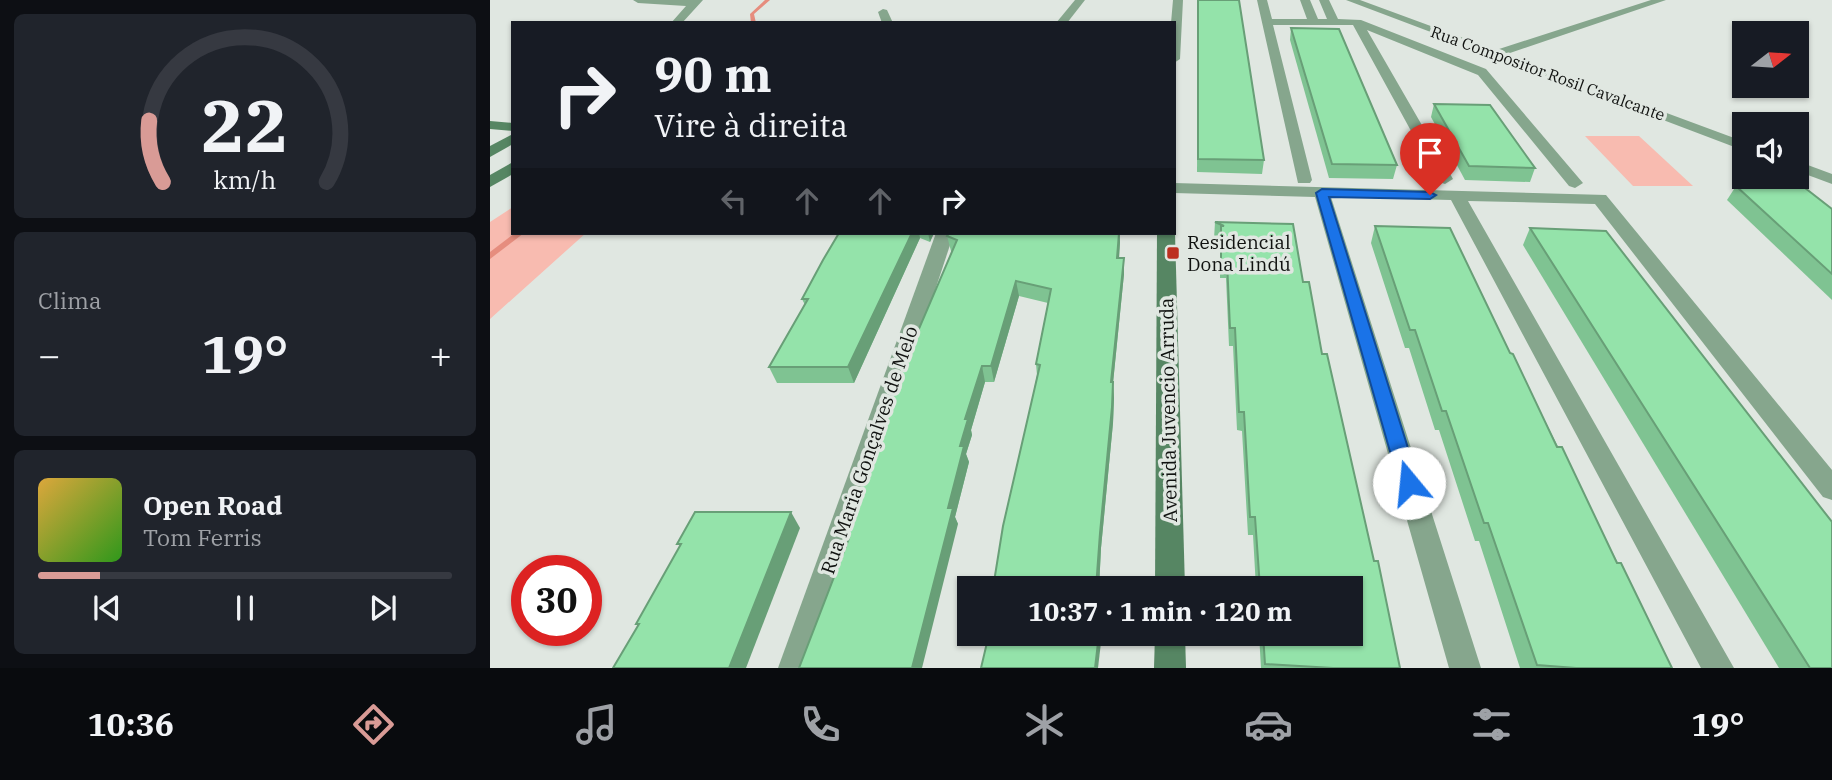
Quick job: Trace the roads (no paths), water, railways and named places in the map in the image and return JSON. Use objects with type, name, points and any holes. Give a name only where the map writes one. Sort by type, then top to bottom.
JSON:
[{"type":"street","points":[[638,0],[696,2]]},
{"type":"street","points":[[1062,21],[1080,0]]},
{"type":"street","points":[[1176,30],[1178,0]]},
{"type":"street","points":[[1262,0],[1308,189],[1465,668]]},
{"type":"street","points":[[1305,0],[1314,22]]},
{"type":"street","points":[[1324,0],[1334,22]]},
{"type":"street","name":"Rua Compositor Rosil Cavalcante","points":[[1351,0],[1732,142]]},
{"type":"street","points":[[1496,54],[1661,0]]},
{"type":"street","points":[[678,21],[696,2]]},
{"type":"street","points":[[1267,22],[1357,22],[1482,72],[1574,183]]},
{"type":"street","points":[[1357,22],[1718,668]]},
{"type":"street","points":[[490,125],[511,127]]},
{"type":"street","points":[[490,152],[511,139]]},
{"type":"street","points":[[490,182],[511,168]]},
{"type":"street","points":[[1809,170],[1832,179]]},
{"type":"street","points":[[1176,188],[1451,188],[1600,199],[1832,489]]},
{"type":"street","points":[[1176,199],[1251,202],[1279,199],[1308,189]]},
{"type":"street","name":"Rua Maria Gonçalves de Melo","points":[[793,668],[944,235]]},
{"type":"street","name":"Avenida Juvencio Arruda","points":[[1166,235],[1170,576]]},
{"type":"street","points":[[1170,646],[1170,668]]},
{"type":"waterway","points":[[754,21],[752,14],[768,0]]},
{"type":"waterway","points":[[490,256],[517,235]]},
{"type":"place","name":"Residencial Dona Lindú","points":[[1173,253]]}]
